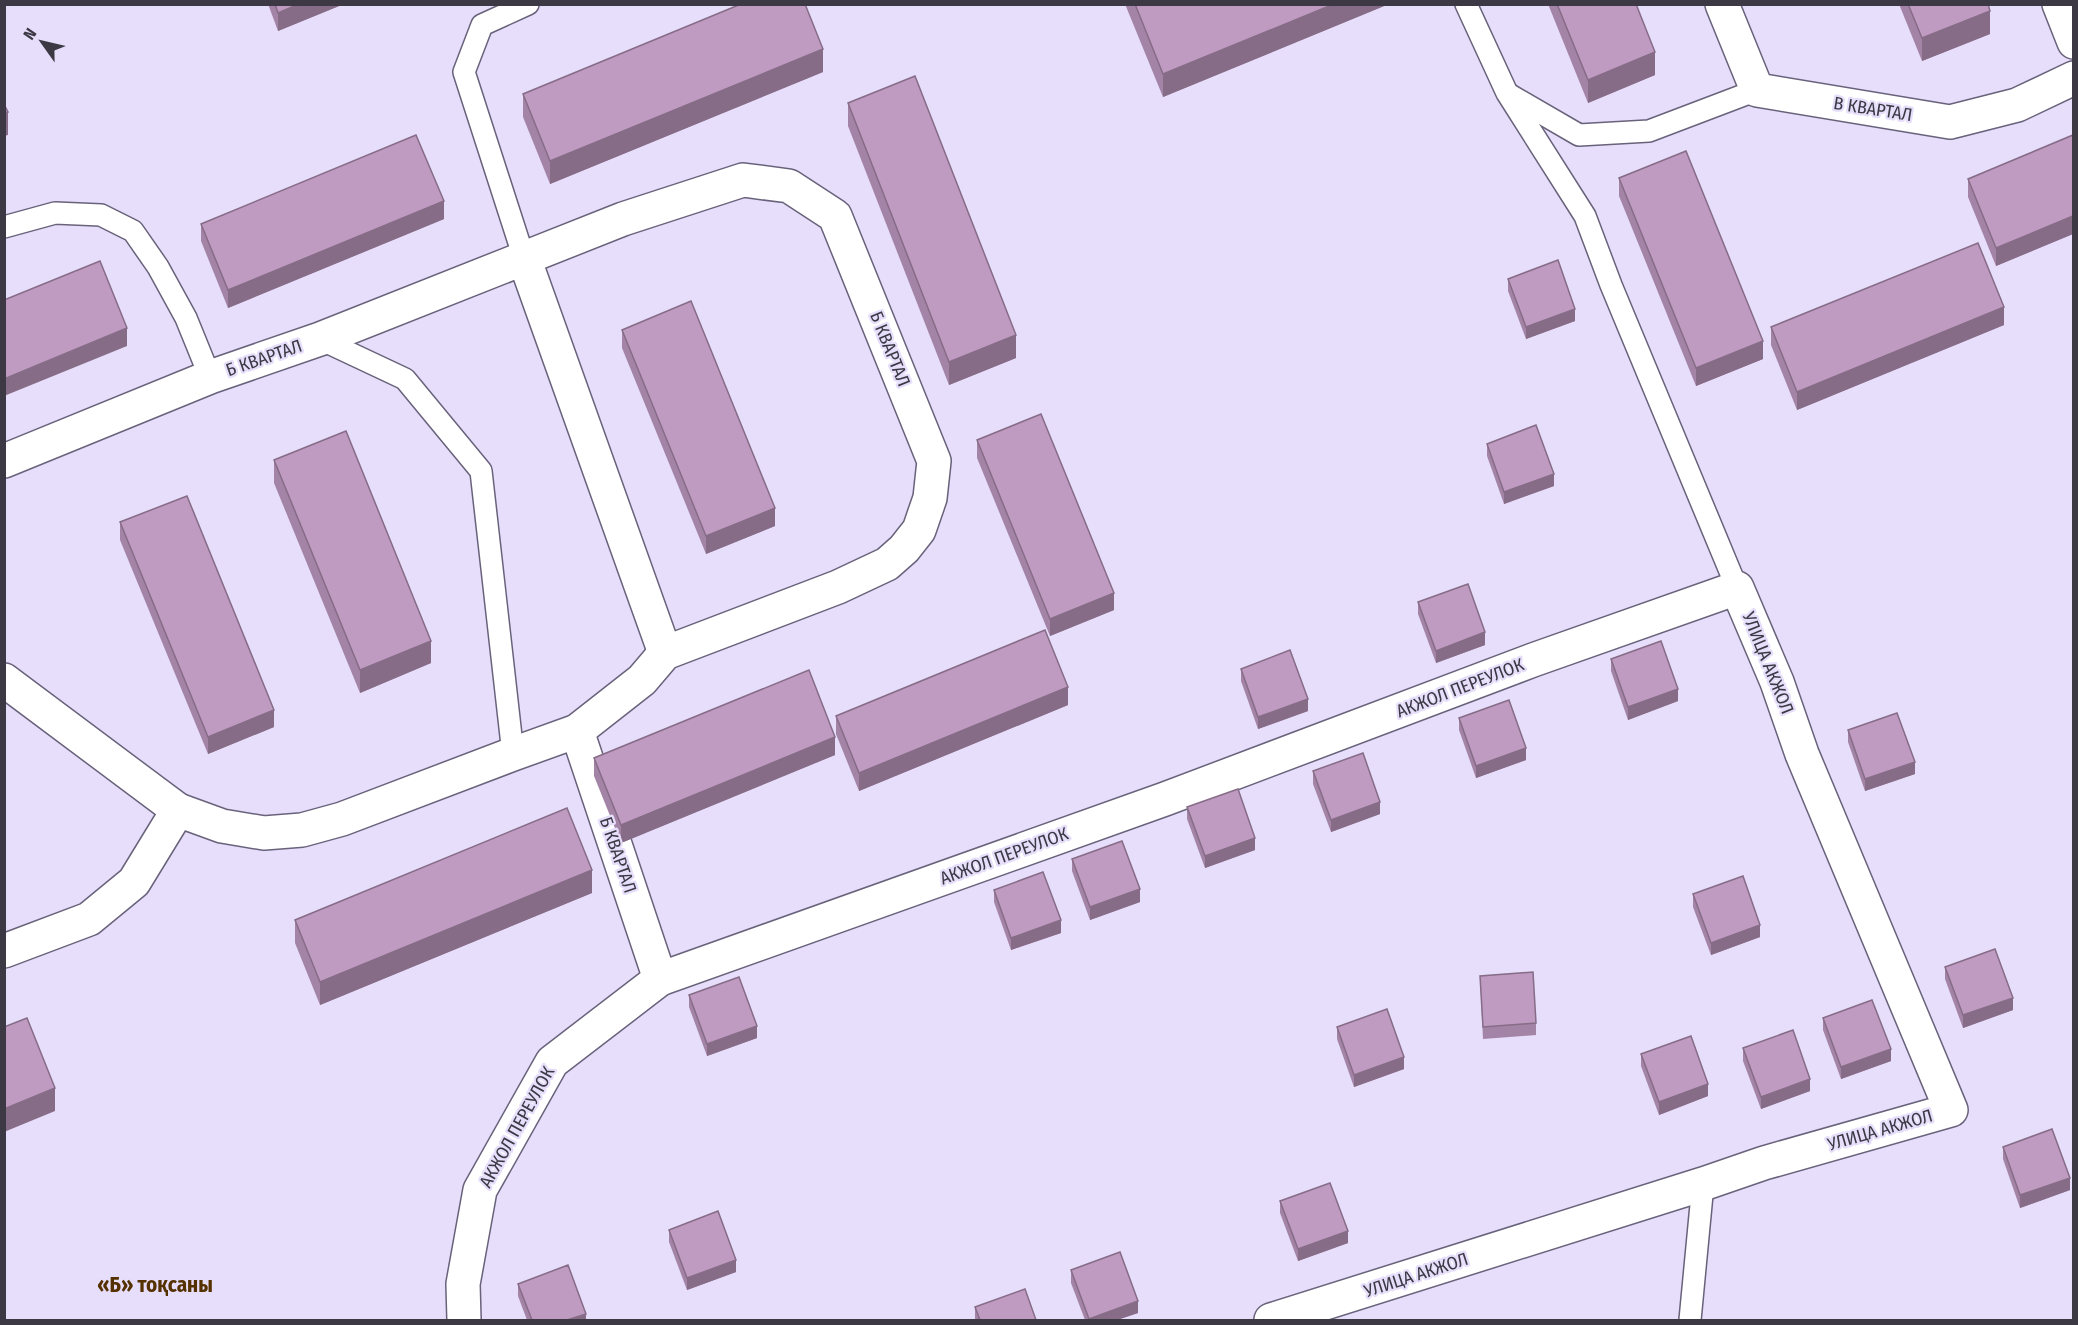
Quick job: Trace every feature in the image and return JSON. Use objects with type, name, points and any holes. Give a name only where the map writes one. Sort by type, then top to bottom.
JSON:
[{"type":"street","points":[[1722,4],[1756,90]]},
{"type":"street","points":[[2059,4],[2073,42]]},
{"type":"street","name":"В КВАРТАЛ","points":[[1756,90],[1950,122],[2017,105],[2073,78]]},
{"type":"street","name":"Б КВАРТАЛ","points":[[4,461],[210,377],[320,339],[623,219],[743,180],[789,186],[835,216],[934,461],[930,498],[919,530],[904,549],[887,564],[838,587],[665,653],[642,681],[576,731],[342,819],[302,830],[264,833],[222,826],[178,810],[4,680]]},
{"type":"street","points":[[524,258],[665,653]]},
{"type":"street","name":"АКЖОЛ ПЕРЕУЛОК","points":[[464,1320],[463,1284],[480,1190],[552,1062],[660,979],[1165,799],[1533,660],[1737,588]]},
{"type":"street","name":"УЛИЦА АКЖОЛ","points":[[1271,1320],[1764,1163],[1952,1110],[1802,754],[1777,682],[1737,588]]},
{"type":"street","name":"Б КВАРТАЛ","points":[[576,731],[660,979]]},
{"type":"street","points":[[4,951],[89,919],[134,882],[178,810]]},
{"type":"lane","points":[[524,258],[464,72],[482,25],[528,4]]},
{"type":"lane","points":[[1466,4],[1507,93],[1585,216],[1611,285],[1737,588]]},
{"type":"lane","points":[[1507,93],[1579,135],[1649,131],[1756,90]]},
{"type":"lane","points":[[4,227],[55,213],[101,215],[133,231],[158,267],[186,318],[210,377]]},
{"type":"lane","points":[[320,339],[405,379],[481,471],[513,753]]},
{"type":"lane","points":[[1690,1320],[1703,1184]]},
{"type":"building","points":[[275,4],[299,4],[278,13]]},
{"type":"building","points":[[741,4],[805,4],[823,49],[550,161],[523,94]]},
{"type":"building","points":[[1135,4],[1334,4],[1163,74]]},
{"type":"building","points":[[1557,4],[1636,4],[1655,52],[1588,80]]},
{"type":"building","points":[[1908,4],[1988,4],[1990,11],[1922,38]]},
{"type":"building","points":[[915,76],[1016,335],[949,362],[848,103]]},
{"type":"building","points":[[416,135],[444,201],[228,290],[201,224]]},
{"type":"building","points":[[2073,135],[2073,216],[1996,248],[1968,179]]},
{"type":"building","points":[[1686,151],[1763,341],[1696,368],[1619,178]]},
{"type":"building","points":[[1978,243],[2004,307],[1797,392],[1771,327]]},
{"type":"building","points":[[1558,260],[1575,309],[1526,327],[1508,279]]},
{"type":"building","points":[[100,261],[127,328],[4,379],[4,300]]},
{"type":"building","points":[[691,301],[775,508],[706,536],[622,330]]},
{"type":"building","points":[[1041,414],[1114,593],[1050,619],[977,440]]},
{"type":"building","points":[[1536,425],[1554,474],[1504,492],[1487,444]]},
{"type":"building","points":[[346,431],[431,641],[360,670],[274,460]]},
{"type":"building","points":[[187,496],[274,710],[208,737],[120,522]]},
{"type":"building","points":[[1468,584],[1485,632],[1436,651],[1418,602]]},
{"type":"building","points":[[1045,630],[1068,687],[859,773],[836,716]]},
{"type":"building","points":[[1661,641],[1678,689],[1628,707],[1611,659]]},
{"type":"building","points":[[1290,650],[1308,699],[1258,717],[1241,669]]},
{"type":"building","points":[[809,670],[835,737],[621,825],[594,758]]},
{"type":"building","points":[[1509,700],[1526,748],[1476,766],[1459,718]]},
{"type":"building","points":[[1897,713],[1915,762],[1865,779],[1848,730]]},
{"type":"building","points":[[1363,753],[1380,802],[1331,820],[1313,771]]},
{"type":"building","points":[[1238,789],[1255,838],[1205,856],[1187,807]]},
{"type":"building","points":[[567,808],[592,870],[320,982],[295,920]]},
{"type":"building","points":[[1122,841],[1140,889],[1090,907],[1072,859]]},
{"type":"building","points":[[1043,872],[1061,920],[1011,938],[994,890]]},
{"type":"building","points":[[1743,876],[1760,925],[1711,943],[1693,894]]},
{"type":"building","points":[[1995,949],[2013,998],[1963,1015],[1945,967]]},
{"type":"building","points":[[1533,972],[1536,1023],[1483,1027],[1480,976]]},
{"type":"building","points":[[739,977],[757,1026],[707,1044],[689,995]]},
{"type":"building","points":[[1872,1000],[1891,1049],[1841,1067],[1823,1018]]},
{"type":"building","points":[[1387,1009],[1404,1057],[1354,1075],[1337,1027]]},
{"type":"building","points":[[27,1018],[55,1088],[4,1109],[4,1027]]},
{"type":"building","points":[[1793,1030],[1810,1079],[1761,1097],[1743,1048]]},
{"type":"building","points":[[1691,1036],[1708,1084],[1659,1102],[1641,1054]]},
{"type":"building","points":[[2052,1129],[2070,1178],[2020,1195],[2003,1147]]},
{"type":"building","points":[[1330,1183],[1348,1231],[1298,1249],[1280,1201]]},
{"type":"building","points":[[718,1211],[736,1260],[687,1278],[669,1230]]},
{"type":"building","points":[[1120,1252],[1138,1301],[1089,1319],[1071,1270]]},
{"type":"building","points":[[568,1265],[586,1314],[567,1320],[532,1320],[518,1284]]},
{"type":"building","points":[[1025,1289],[1036,1320],[980,1320],[975,1307]]},
{"type":"district","name":"«Б» тоқсаны","points":[[155,1285]]}]
